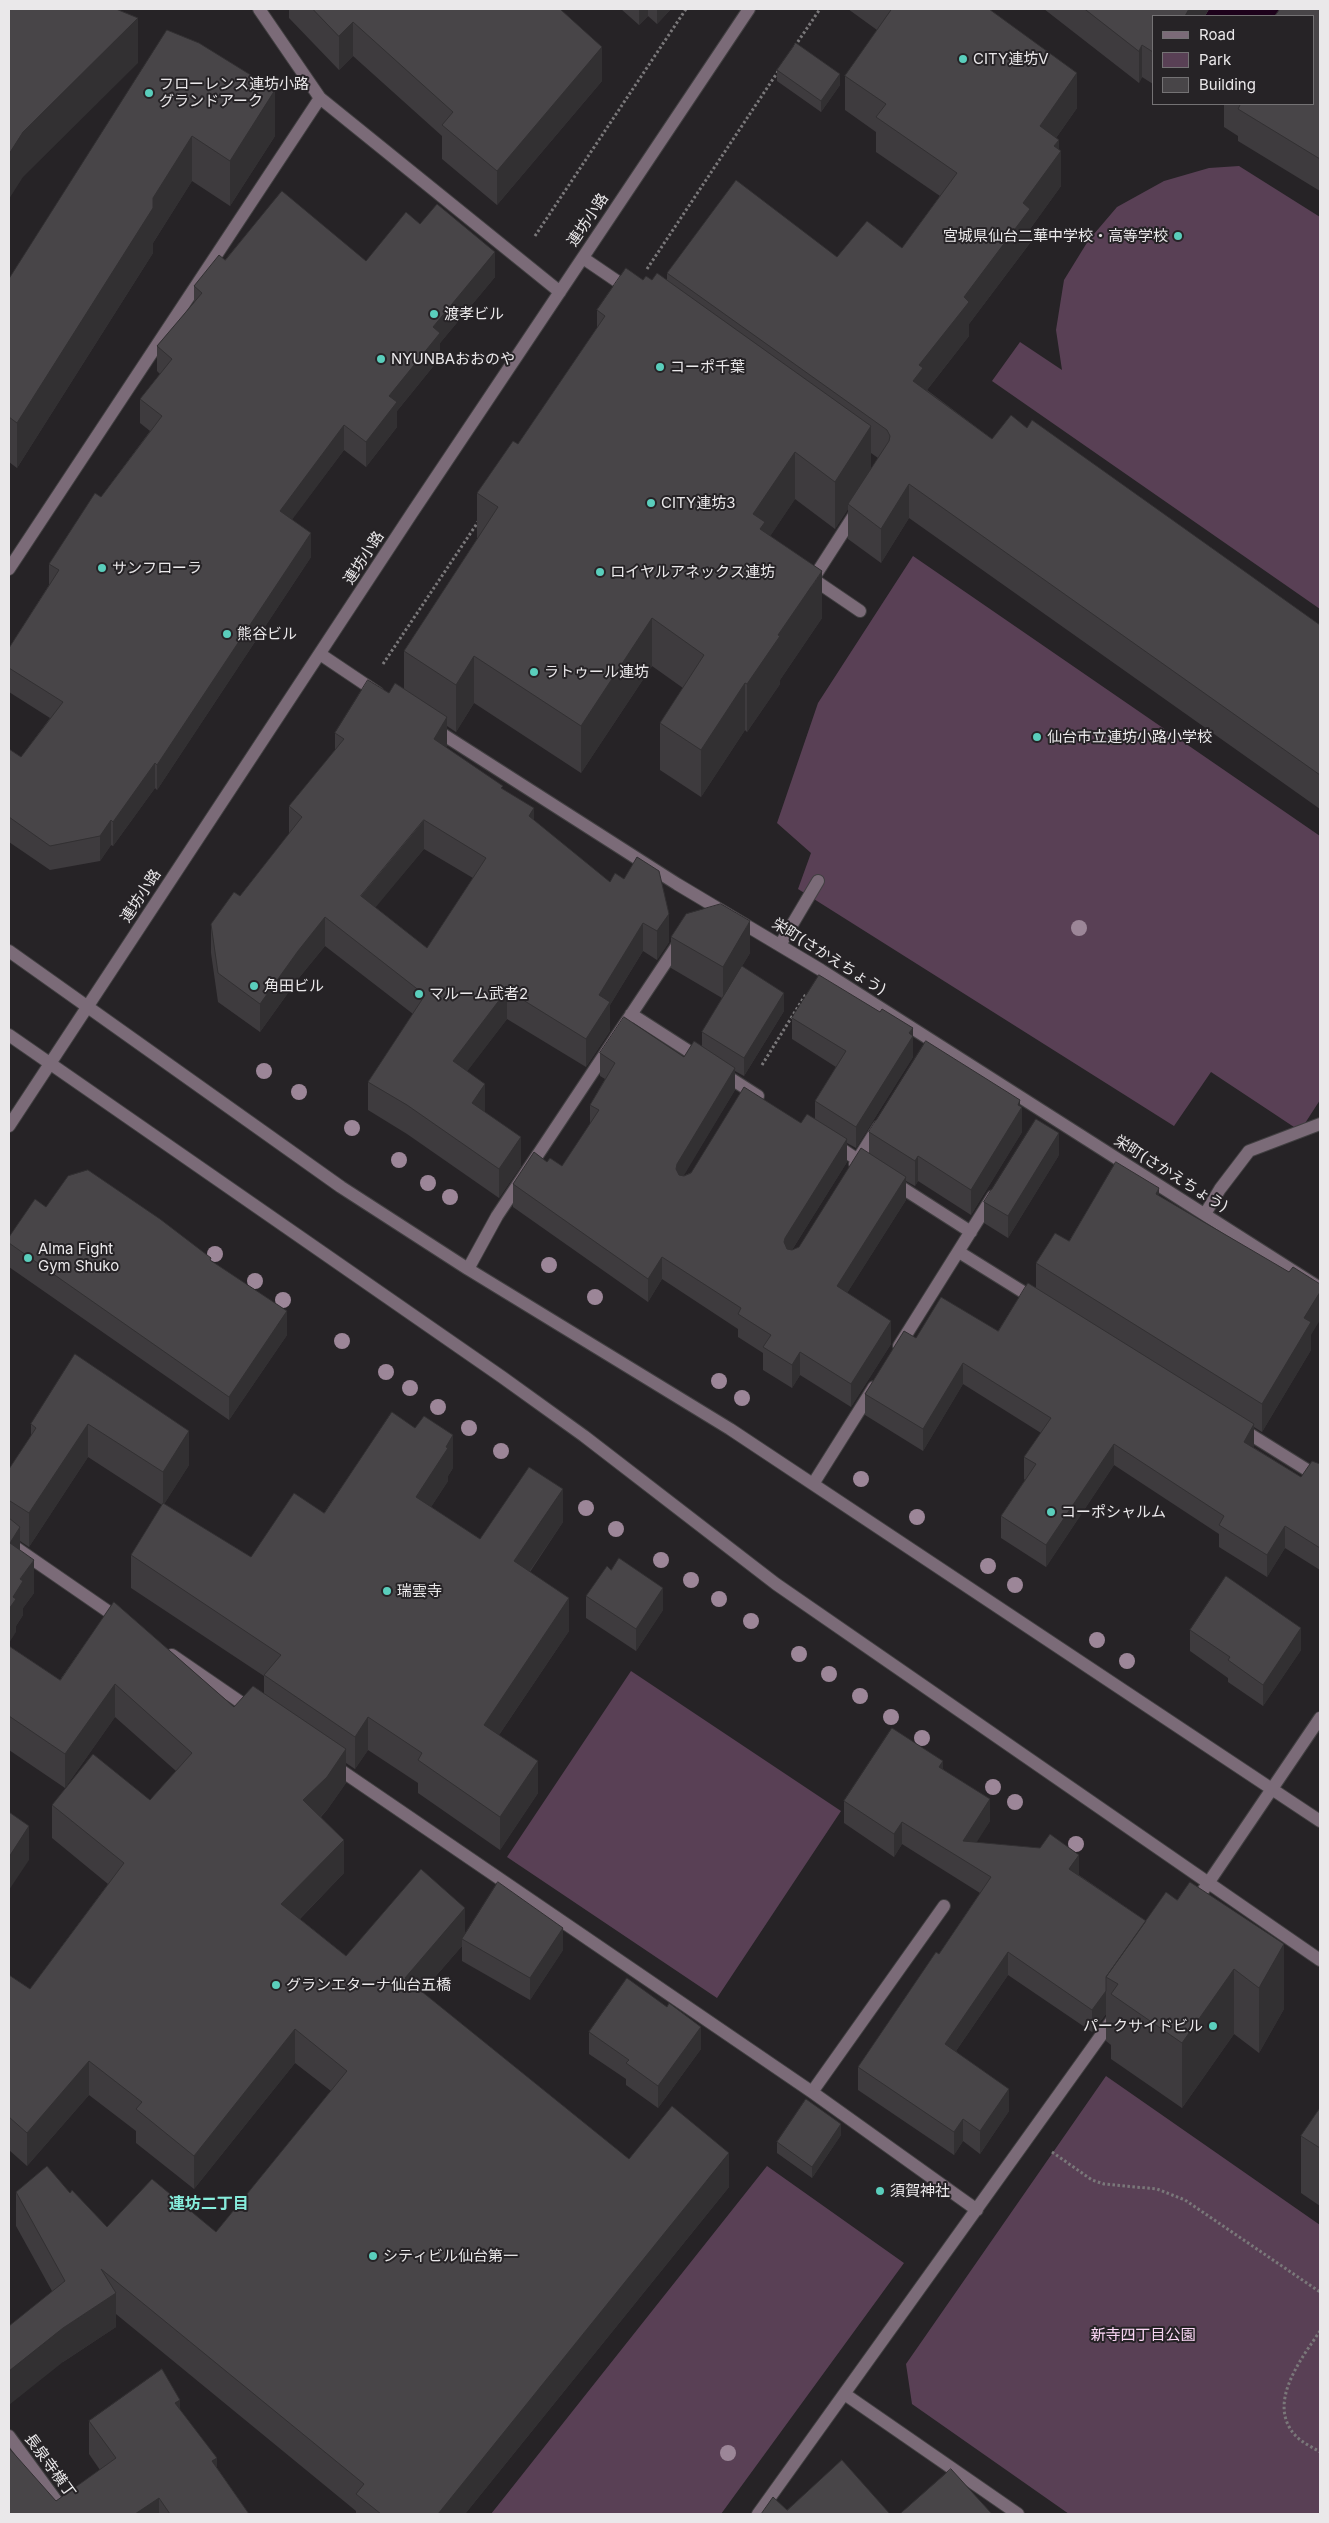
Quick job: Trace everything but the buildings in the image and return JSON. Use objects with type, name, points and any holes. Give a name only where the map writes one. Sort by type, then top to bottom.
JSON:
[{"type":"street","points":[[258,9],[320,98],[560,292]]},
{"type":"street","name":"連坊小路","points":[[9,1126],[582,258],[749,9]]},
{"type":"street","points":[[9,569],[320,98]]},
{"type":"street","points":[[582,258],[635,294]]},
{"type":"street","points":[[860,611],[813,579],[866,496]]},
{"type":"street","points":[[320,654],[393,703]]},
{"type":"street","name":"栄町(さかえちょう)","points":[[418,719],[703,905],[780,945],[821,970],[929,1046],[1041,1116],[1205,1214],[1320,1288]]},
{"type":"street","points":[[780,945],[818,881]]},
{"type":"street","points":[[468,1269],[497,1216],[685,934]]},
{"type":"street","points":[[9,951],[341,1186],[468,1269],[730,1429],[1274,1788],[1320,1821]]},
{"type":"street","points":[[631,1014],[745,1093],[770,1104]]},
{"type":"street","points":[[9,1036],[502,1377],[584,1436],[776,1584],[1210,1882],[1320,1960]]},
{"type":"street","points":[[847,1176],[884,1118]]},
{"type":"street","points":[[1205,1214],[1220,1189],[1249,1151],[1320,1124]]},
{"type":"street","points":[[826,1139],[970,1232]]},
{"type":"street","points":[[892,1359],[1000,1184]]},
{"type":"street","points":[[959,1252],[1043,1304]]},
{"type":"street","points":[[813,1484],[882,1375]]},
{"type":"street","points":[[1228,1420],[1320,1478]]},
{"type":"street","points":[[9,1543],[132,1628]]},
{"type":"street","points":[[165,1650],[264,1718]]},
{"type":"street","points":[[1188,1913],[1320,1718]]},
{"type":"street","points":[[322,1757],[812,2092],[976,2210]]},
{"type":"street","points":[[812,2092],[944,1906]]},
{"type":"street","points":[[758,2514],[846,2395],[1120,2009]]},
{"type":"street","points":[[846,2395],[1018,2514]]},
{"type":"street","name":"長泉寺横丁","points":[[9,2436],[66,2514]]},
{"type":"path","points":[[534,236],[686,9]]},
{"type":"path","points":[[792,51],[820,9]]},
{"type":"path","points":[[635,294],[781,67]]},
{"type":"path","points":[[383,665],[482,516]]},
{"type":"path","points":[[745,1093],[821,970]]},
{"type":"path","points":[[1030,2136],[1098,2182],[1157,2189],[1185,2200],[1320,2292]]},
{"type":"path","points":[[1320,2331],[1289,2381],[1285,2404],[1287,2424],[1291,2430],[1303,2442],[1320,2452]]},
{"type":"green space","name":"宮城県仙台二華中学校・高等学校","points":[[1239,166],[1320,217],[1320,609],[992,381],[1020,342],[1062,370],[1056,330],[1064,280],[1088,241],[1117,207],[1164,181],[1209,168]]},
{"type":"green space","points":[[913,556],[1320,836],[1320,1100],[1300,1131],[1211,1072],[1174,1126],[798,889],[811,853],[777,823],[818,703]]},
{"type":"green space","points":[[631,1671],[841,1811],[717,1998],[507,1857]]},
{"type":"green space","name":"新寺四丁目公園","points":[[1106,2076],[1320,2225],[1320,2514],[1069,2514],[912,2404],[906,2364]]},
{"type":"green space","points":[[767,2166],[904,2263],[721,2514],[491,2514]]},
{"type":"shaded area","points":[[1209,9],[1300,9],[1297,15],[1206,15]]},
{"type":"place","name":"CITY連坊Ⅴ","points":[[963,59]]},
{"type":"place","name":"フローレンス連坊小路 グランドアーク","points":[[149,93]]},
{"type":"place","name":"宮城県仙台二華中学校・高等学校","points":[[1178,236]]},
{"type":"place","name":"渡孝ビル","points":[[434,314]]},
{"type":"place","name":"NYUNBAおおのや","points":[[381,359]]},
{"type":"place","name":"コーポ千葉","points":[[660,367]]},
{"type":"place","name":"CITY連坊3","points":[[651,503]]},
{"type":"place","name":"サンフローラ","points":[[102,568]]},
{"type":"place","name":"ロイヤルアネックス連坊","points":[[600,572]]},
{"type":"place","name":"熊谷ビル","points":[[227,634]]},
{"type":"place","name":"ラトゥール連坊","points":[[534,672]]},
{"type":"place","name":"仙台市立連坊小路小学校","points":[[1037,737]]},
{"type":"place","name":"角田ビル","points":[[254,986]]},
{"type":"place","name":"マルーム武者2","points":[[419,994]]},
{"type":"place","name":"Alma Fight Gym Shuko","points":[[28,1258]]},
{"type":"place","name":"コーポシャルム","points":[[1051,1512]]},
{"type":"place","name":"瑞雲寺","points":[[387,1591]]},
{"type":"place","name":"グランエターナ仙台五橋","points":[[276,1985]]},
{"type":"place","name":"パークサイドビル","points":[[1213,2026]]},
{"type":"place","name":"須賀神社","points":[[880,2191]]},
{"type":"place","name":"シティビル仙台第一","points":[[373,2256]]},
{"type":"district","name":"連坊二丁目","points":[[209,2204]]}]
